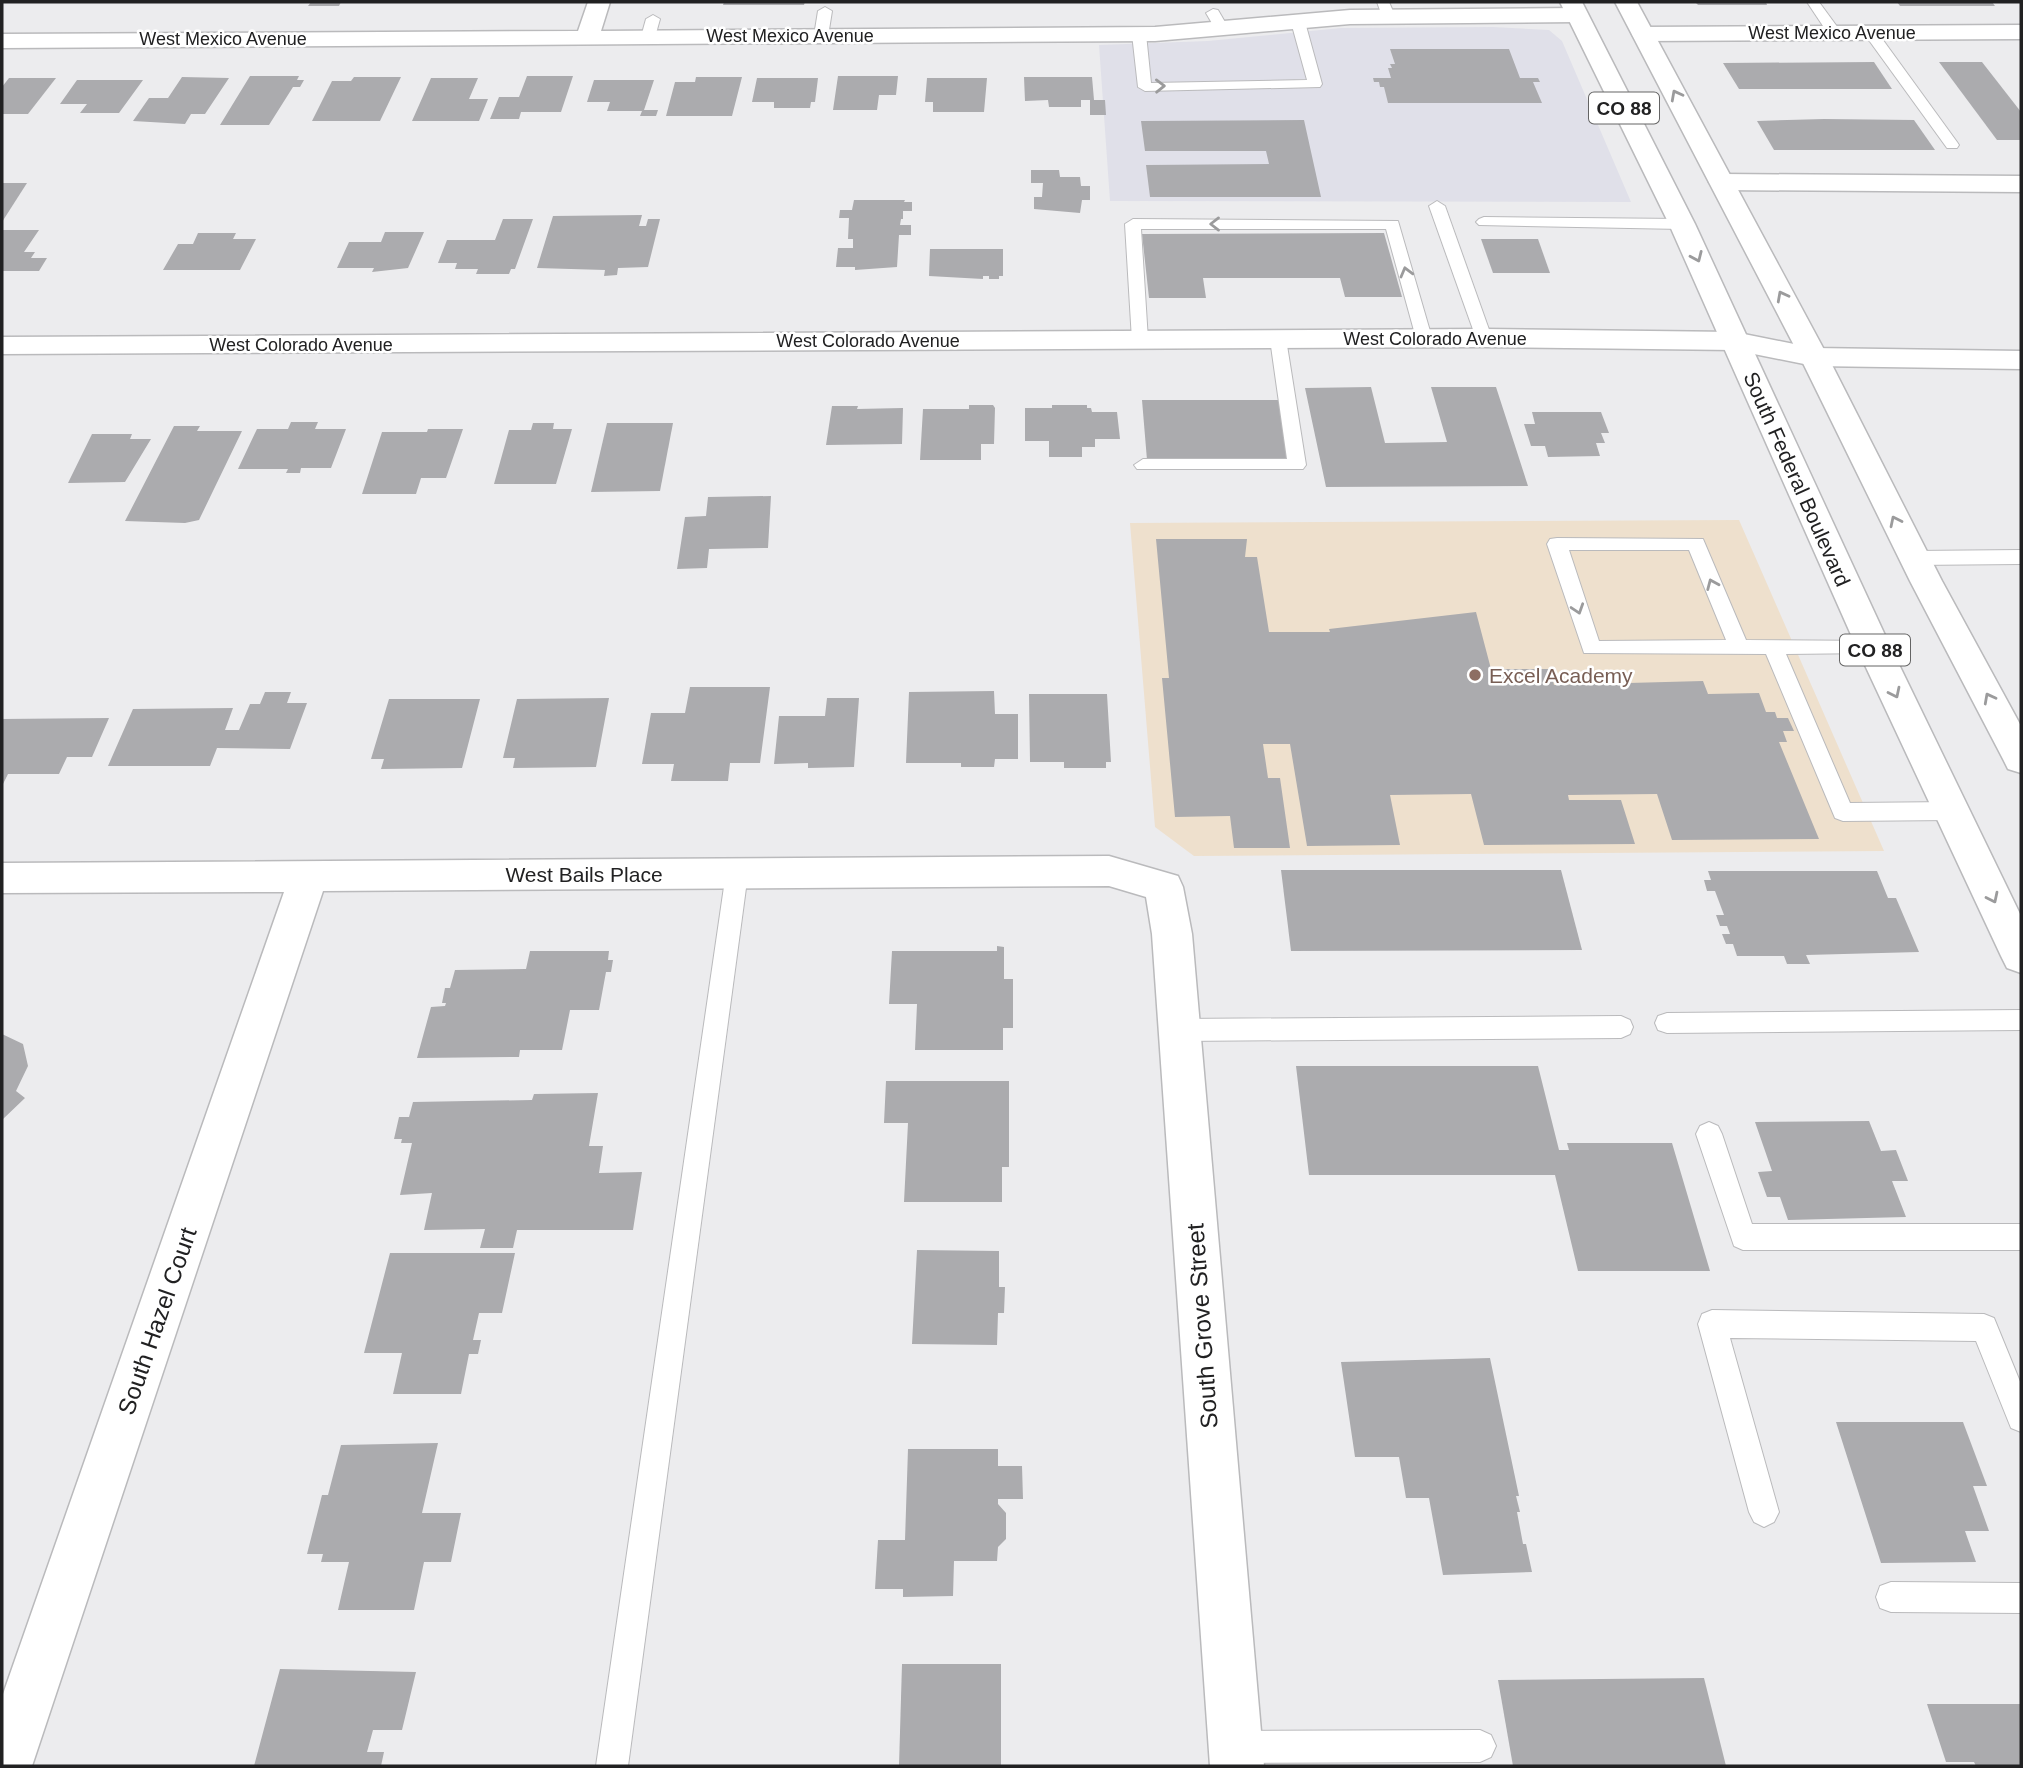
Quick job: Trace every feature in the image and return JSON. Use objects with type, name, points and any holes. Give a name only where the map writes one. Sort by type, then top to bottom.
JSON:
[{"type":"street","points":[[587,37],[599,2]]},
{"type":"street","points":[[1626,2],[1814,357],[1914,558],[2021,759]]},
{"type":"street","name":"West Mexico Avenue","points":[[2,41],[587,37],[651,28],[821,36],[1139,34],[1218,21],[1298,22],[1386,9],[1574,8]]},
{"type":"street","name":"South Federal Boulevard","points":[[1574,8],[1682,224],[1872,646],[2021,956]]},
{"type":"street","name":"West Mexico Avenue","points":[[1643,34],[2021,32]]},
{"type":"street","points":[[1722,182],[2021,184]]},
{"type":"street","name":"West Colorado Avenue","points":[[2,346],[1484,338],[1734,341],[1814,357],[2021,360]]},
{"type":"street","name":"West Bails Place","points":[[2,878],[1109,871],[1164,887]]},
{"type":"street","name":"South Hazel Court","points":[[5,1766],[309,875]]},
{"type":"street","name":"South Grove Street","points":[[1164,887],[1172,934],[1236,1757]]},
{"type":"lane","points":[[1813,2],[1834,32]]},
{"type":"lane","points":[[821,36],[825,11]]},
{"type":"lane","points":[[1139,34],[1145,87],[1315,84],[1298,22]]},
{"type":"lane","points":[[1870,32],[1952,145]]},
{"type":"lane","points":[[1437,206],[1484,338]]},
{"type":"lane","points":[[1484,222],[1682,224]]},
{"type":"lane","points":[[1140,340],[1133,224],[1393,224],[1423,338]]},
{"type":"lane","points":[[1143,466],[1297,466],[1278,339]]},
{"type":"lane","points":[[1739,647],[1696,544],[1556,544],[1591,648],[1773,647],[1872,646]]},
{"type":"lane","points":[[1914,558],[2021,557]]},
{"type":"lane","points":[[1773,647],[1843,812],[1952,811]]},
{"type":"lane","points":[[612,1766],[737,873]]},
{"type":"lane","points":[[1667,1023],[2021,1020]]},
{"type":"lane","points":[[1179,1030],[1621,1027]]},
{"type":"lane","points":[[1709,1134],[1743,1237],[2021,1237]]},
{"type":"lane","points":[[1764,1512],[1712,1324],[1984,1328],[2021,1418]]},
{"type":"lane","points":[[1892,1597],[2021,1598]]},
{"type":"lane","points":[[1236,1757],[1480,1746]]},
{"type":"shaded area","points":[[1493,27],[1549,30],[1562,41],[1631,202],[1110,201],[1099,45],[1208,41],[1341,28]]},
{"type":"shaded area","name":"Excel Academy","points":[[1739,520],[1884,851],[1194,856],[1155,827],[1130,523]]},
{"type":"building","points":[[311,2],[341,2],[339,6],[308,6]]},
{"type":"building","points":[[724,2],[805,2],[804,5],[723,5]]},
{"type":"building","points":[[1695,2],[1766,2],[1767,5],[1698,5]]},
{"type":"building","points":[[1897,2],[1992,2],[1995,6],[1900,6]]},
{"type":"building","points":[[1390,49],[1509,49],[1520,78],[1538,78],[1540,82],[1533,82],[1542,103],[1388,103],[1384,87],[1380,87],[1379,82],[1374,82],[1373,78],[1391,78],[1388,68],[1392,68],[1390,64],[1395,64]]},
{"type":"building","points":[[1874,62],[1892,89],[1739,89],[1723,63]]},
{"type":"building","points":[[1939,62],[1982,62],[2021,112],[2021,140],[1997,140]]},
{"type":"building","points":[[250,76],[299,76],[297,80],[304,80],[300,87],[293,87],[269,125],[220,125]]},
{"type":"building","points":[[527,76],[573,76],[561,112],[521,112],[519,119],[490,119],[499,97],[519,97]]},
{"type":"building","points":[[838,76],[898,76],[896,95],[879,95],[877,110],[833,110]]},
{"type":"building","points":[[182,77],[229,78],[205,114],[191,114],[185,124],[133,121],[149,98],[168,98]]},
{"type":"building","points":[[354,77],[401,77],[380,121],[312,121],[332,81],[351,81]]},
{"type":"building","points":[[696,77],[742,77],[732,116],[666,116],[675,82],[695,82]]},
{"type":"building","points":[[1024,77],[1092,77],[1094,100],[1105,100],[1106,115],[1090,115],[1090,100],[1081,100],[1081,107],[1049,107],[1048,100],[1025,101]]},
{"type":"building","points":[[9,78],[56,78],[28,114],[2,114],[2,87]]},
{"type":"building","points":[[431,78],[478,78],[469,99],[488,99],[479,121],[412,121]]},
{"type":"building","points":[[757,78],[818,78],[815,102],[811,102],[810,108],[774,108],[774,102],[752,102]]},
{"type":"building","points":[[927,78],[987,78],[984,112],[933,112],[933,102],[925,102]]},
{"type":"building","points":[[77,80],[143,80],[119,113],[80,113],[87,104],[60,104]]},
{"type":"building","points":[[594,80],[654,80],[644,110],[658,110],[656,116],[640,116],[642,111],[607,111],[610,102],[587,102]]},
{"type":"building","points":[[1304,120],[1321,197],[1150,197],[1146,165],[1269,164],[1266,151],[1145,151],[1141,121]]},
{"type":"building","points":[[1914,120],[1935,150],[1774,150],[1757,121]]},
{"type":"building","points":[[1031,170],[1059,170],[1060,177],[1080,177],[1081,186],[1090,186],[1090,200],[1082,200],[1080,213],[1034,209],[1034,197],[1042,197],[1043,183],[1031,183]]},
{"type":"building","points":[[2,183],[27,183],[2,222]]},
{"type":"building","points":[[854,200],[912,202],[912,211],[903,211],[901,219],[900,225],[911,225],[911,235],[899,235],[897,267],[855,270],[855,267],[836,267],[838,248],[853,248],[853,239],[848,239],[849,218],[839,218],[840,210],[852,210]]},
{"type":"building","points":[[642,215],[639,226],[646,226],[648,219],[660,219],[648,267],[618,268],[617,275],[604,276],[605,270],[537,268],[553,216]]},
{"type":"building","points":[[503,219],[533,219],[515,269],[511,269],[509,274],[476,274],[478,269],[455,269],[457,263],[438,263],[447,240],[495,240]]},
{"type":"building","points":[[2,230],[39,230],[24,252],[35,252],[31,258],[47,258],[39,271],[2,271]]},
{"type":"building","points":[[385,232],[424,232],[408,268],[372,272],[374,268],[337,268],[349,242],[381,242]]},
{"type":"building","points":[[198,233],[236,233],[233,239],[256,239],[240,270],[163,270],[178,244],[193,244]]},
{"type":"building","points":[[1384,233],[1402,297],[1345,297],[1340,278],[1203,278],[1206,298],[1149,298],[1142,234]]},
{"type":"building","points":[[1481,239],[1538,239],[1550,273],[1493,273]]},
{"type":"building","points":[[930,249],[1003,249],[1003,276],[989,279],[989,276],[983,276],[983,279],[929,276]]},
{"type":"building","points":[[1371,387],[1385,443],[1447,442],[1431,387],[1496,387],[1528,486],[1326,487],[1305,388]]},
{"type":"building","points":[[1142,400],[1281,400],[1291,459],[1147,460]]},
{"type":"building","points":[[969,405],[993,405],[995,408],[994,444],[981,444],[981,460],[920,460],[923,409],[969,409]]},
{"type":"building","points":[[1052,405],[1087,405],[1092,412],[1117,412],[1120,439],[1095,439],[1095,447],[1082,447],[1082,457],[1049,457],[1049,441],[1025,441],[1025,408],[1052,408]]},
{"type":"building","points":[[832,406],[858,406],[857,409],[903,408],[902,444],[826,445]]},
{"type":"building","points":[[1532,412],[1601,412],[1609,433],[1601,433],[1605,443],[1596,443],[1600,456],[1548,457],[1545,446],[1531,446],[1524,424],[1535,424]]},
{"type":"building","points":[[291,422],[318,422],[315,429],[346,429],[331,468],[301,468],[300,473],[286,473],[288,469],[238,469],[257,429],[288,429]]},
{"type":"building","points":[[533,423],[554,423],[553,429],[572,429],[556,484],[494,484],[509,430],[531,430]]},
{"type":"building","points":[[607,423],[673,423],[660,491],[591,492]]},
{"type":"building","points":[[174,426],[200,426],[197,431],[242,431],[199,520],[185,523],[125,521]]},
{"type":"building","points":[[428,429],[463,429],[446,478],[421,478],[416,494],[362,494],[382,432],[427,432]]},
{"type":"building","points":[[92,434],[132,434],[130,439],[151,439],[125,482],[68,483]]},
{"type":"building","points":[[771,496],[768,548],[709,549],[707,568],[677,569],[685,517],[706,516],[708,497]]},
{"type":"building","points":[[1156,539],[1247,539],[1245,557],[1257,557],[1269,632],[1330,632],[1329,629],[1476,612],[1491,669],[1550,669],[1554,685],[1703,681],[1708,694],[1759,693],[1766,712],[1775,712],[1777,718],[1788,718],[1794,731],[1783,731],[1787,742],[1779,742],[1819,839],[1672,840],[1657,794],[1568,795],[1569,800],[1621,800],[1635,844],[1484,845],[1471,794],[1390,795],[1400,845],[1307,846],[1290,744],[1263,744],[1268,778],[1280,778],[1290,848],[1234,848],[1230,816],[1175,817],[1162,678],[1169,678]]},
{"type":"building","points":[[690,687],[770,687],[760,763],[730,763],[728,781],[671,781],[674,764],[642,764],[651,713],[685,713]]},
{"type":"building","points":[[994,691],[995,714],[1018,714],[1018,759],[995,759],[994,767],[961,767],[961,763],[906,763],[909,692]]},
{"type":"building","points":[[265,692],[291,692],[287,703],[307,703],[290,749],[217,748],[210,766],[108,766],[133,709],[233,708],[225,730],[239,730],[250,704],[260,704]]},
{"type":"building","points":[[1029,694],[1107,694],[1111,762],[1106,762],[1106,768],[1064,768],[1064,762],[1030,762]]},
{"type":"building","points":[[609,698],[596,767],[513,768],[515,758],[503,758],[517,699]]},
{"type":"building","points":[[827,698],[859,698],[854,767],[808,768],[808,763],[774,764],[779,716],[825,716]]},
{"type":"building","points":[[389,699],[480,699],[462,768],[381,769],[384,759],[371,759]]},
{"type":"building","points":[[109,718],[92,757],[67,757],[59,774],[8,774],[2,786],[2,719]]},
{"type":"building","points":[[1281,870],[1561,870],[1582,950],[1291,951]]},
{"type":"building","points":[[1708,871],[1877,871],[1888,898],[1896,898],[1919,952],[1806,955],[1810,964],[1787,964],[1784,956],[1737,956],[1733,944],[1726,944],[1722,934],[1730,934],[1727,926],[1720,926],[1716,915],[1724,915],[1715,891],[1707,891],[1704,880],[1711,880]]},
{"type":"building","points":[[997,946],[1004,947],[1004,979],[1013,979],[1013,1028],[1003,1028],[1003,1050],[915,1050],[917,1004],[889,1004],[892,951],[997,951]]},
{"type":"building","points":[[530,951],[609,951],[608,960],[613,960],[611,972],[606,972],[599,1010],[570,1010],[562,1050],[520,1050],[519,1057],[417,1058],[431,1007],[445,1006],[446,1003],[442,1003],[445,988],[450,988],[455,970],[526,969]]},
{"type":"building","points":[[2,1034],[23,1044],[28,1066],[16,1091],[25,1098],[2,1120]]},
{"type":"building","points":[[1296,1066],[1538,1066],[1559,1150],[1569,1150],[1567,1143],[1672,1143],[1710,1271],[1578,1271],[1555,1175],[1309,1175]]},
{"type":"building","points":[[886,1081],[1009,1081],[1009,1167],[1002,1167],[1002,1202],[904,1202],[908,1123],[884,1123]]},
{"type":"building","points":[[598,1093],[589,1146],[603,1146],[599,1173],[642,1172],[633,1230],[517,1230],[513,1248],[480,1248],[485,1229],[424,1230],[432,1193],[400,1195],[412,1143],[401,1143],[402,1139],[394,1139],[399,1117],[409,1117],[413,1102],[532,1100],[534,1094]]},
{"type":"building","points":[[1869,1121],[1881,1151],[1896,1150],[1908,1181],[1892,1181],[1906,1217],[1788,1220],[1780,1197],[1767,1197],[1758,1172],[1772,1171],[1755,1122]]},
{"type":"building","points":[[917,1250],[999,1251],[999,1287],[1005,1287],[1004,1313],[998,1313],[997,1345],[912,1344]]},
{"type":"building","points":[[390,1253],[515,1253],[502,1313],[479,1313],[473,1340],[481,1340],[478,1354],[469,1354],[461,1394],[393,1394],[402,1353],[364,1353]]},
{"type":"building","points":[[1490,1358],[1519,1496],[1516,1496],[1520,1512],[1517,1512],[1523,1544],[1526,1544],[1532,1572],[1443,1575],[1429,1498],[1406,1498],[1399,1457],[1355,1457],[1341,1362]]},
{"type":"building","points":[[1836,1422],[1963,1422],[1987,1486],[1973,1486],[1989,1531],[1965,1531],[1976,1562],[1881,1563]]},
{"type":"building","points":[[438,1443],[422,1513],[461,1513],[451,1562],[424,1562],[414,1610],[338,1610],[349,1562],[321,1562],[323,1554],[307,1554],[322,1495],[328,1495],[341,1445]]},
{"type":"building","points":[[908,1449],[998,1449],[998,1466],[1022,1466],[1023,1499],[998,1499],[998,1504],[1006,1513],[1006,1539],[998,1547],[997,1561],[954,1561],[953,1596],[903,1597],[903,1589],[875,1589],[878,1540],[905,1540]]},
{"type":"building","points":[[902,1664],[1001,1664],[1001,1766],[899,1766]]},
{"type":"building","points":[[280,1669],[416,1672],[402,1730],[373,1730],[367,1752],[384,1752],[381,1766],[254,1766]]},
{"type":"building","points":[[1704,1678],[1726,1766],[1513,1766],[1498,1680]]},
{"type":"building","points":[[1927,1704],[2021,1704],[2021,1766],[1976,1766],[1974,1762],[1946,1762]]},
{"type":"place","name":"Excel Academy","points":[[1475,675]]}]
